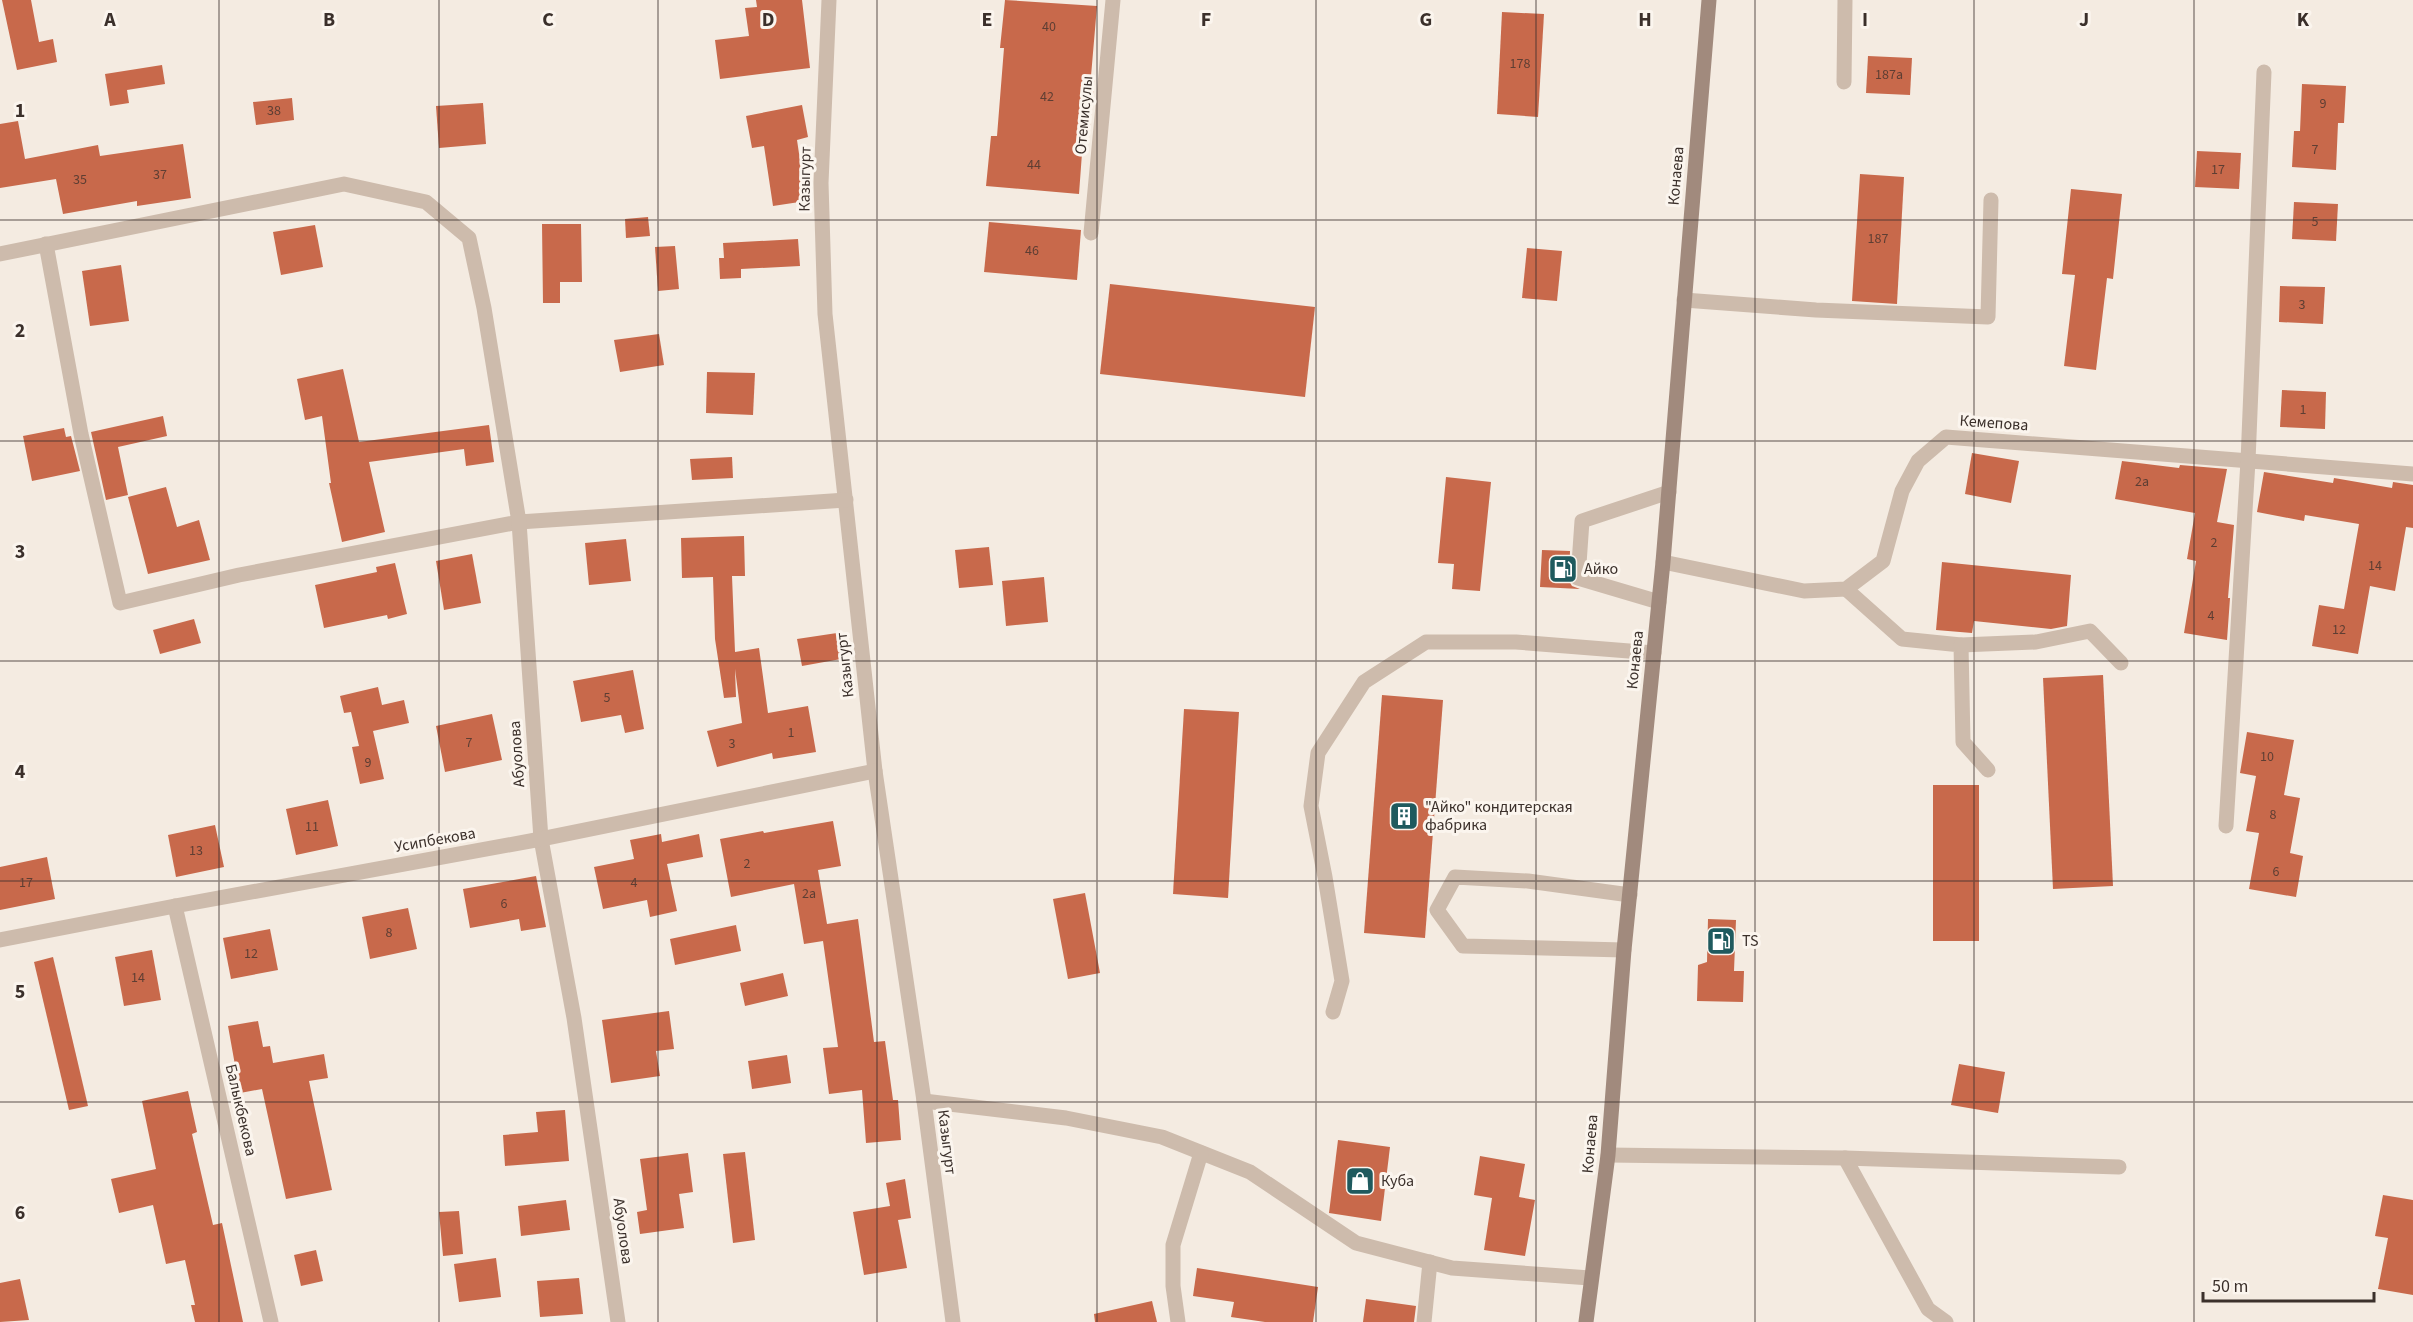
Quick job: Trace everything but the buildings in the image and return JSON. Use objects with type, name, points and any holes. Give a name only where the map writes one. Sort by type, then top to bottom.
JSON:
[{"type":"main road","name":"Конаева","points":[[1586,1322],[1608,1155],[1624,950],[1663,562],[1709,0]]},
{"type":"street","name":"Казыгурт","points":[[829,0],[821,183],[825,314],[875,771],[924,1101],[953,1322]]},
{"type":"street","name":"Отемисулы","points":[[1091,232],[1113,0]]},
{"type":"street","points":[[1844,82],[1845,0]]},
{"type":"street","points":[[2226,826],[2248,460],[2264,72]]},
{"type":"street","name":"Абуолова","points":[[46,244],[344,184],[426,202],[469,238],[484,308],[519,522],[541,839],[574,1018],[618,1322]]},
{"type":"street","points":[[1684,300],[1816,310],[1988,317],[1991,200]]},
{"type":"street","points":[[0,254],[46,244],[81,434],[120,603],[239,574],[519,522],[846,500]]},
{"type":"street","name":"Кемепова","points":[[1846,589],[1882,561],[1902,491],[1918,461],[1946,437],[2413,474]]},
{"type":"street","points":[[1659,602],[1578,578],[1582,521],[1669,492]]},
{"type":"street","points":[[1663,562],[1804,591],[1846,589],[1902,639],[1961,645],[2036,642],[2091,631],[2121,663]]},
{"type":"street","points":[[1333,1012],[1342,981],[1311,806],[1318,753],[1364,682],[1426,642],[1516,642],[1654,652]]},
{"type":"street","points":[[1961,645],[1963,742],[1988,770]]},
{"type":"street","name":"Усипбекова","points":[[0,940],[541,839],[875,771]]},
{"type":"street","points":[[1624,950],[1463,946],[1437,910],[1455,877],[1528,881],[1630,895]]},
{"type":"street","name":"Балыкбекова","points":[[175,906],[271,1322]]},
{"type":"street","points":[[924,1101],[1066,1119],[1162,1137],[1250,1172],[1356,1243],[1452,1269],[1590,1278]]},
{"type":"street","points":[[1178,1322],[1173,1286],[1173,1245],[1200,1153]]},
{"type":"street","points":[[1608,1155],[1845,1158],[2119,1167]]},
{"type":"street","points":[[1845,1158],[1928,1309],[1946,1322]]},
{"type":"street","points":[[1425,1322],[1430,1262]]},
{"type":"place","name":"Айко","points":[[1563,569]]},
{"type":"place","name":"\"Айко\" кондитерская фабрика","points":[[1404,816]]},
{"type":"place","name":"TS","points":[[1721,941]]},
{"type":"place","name":"Куба","points":[[1360,1181]]}]
